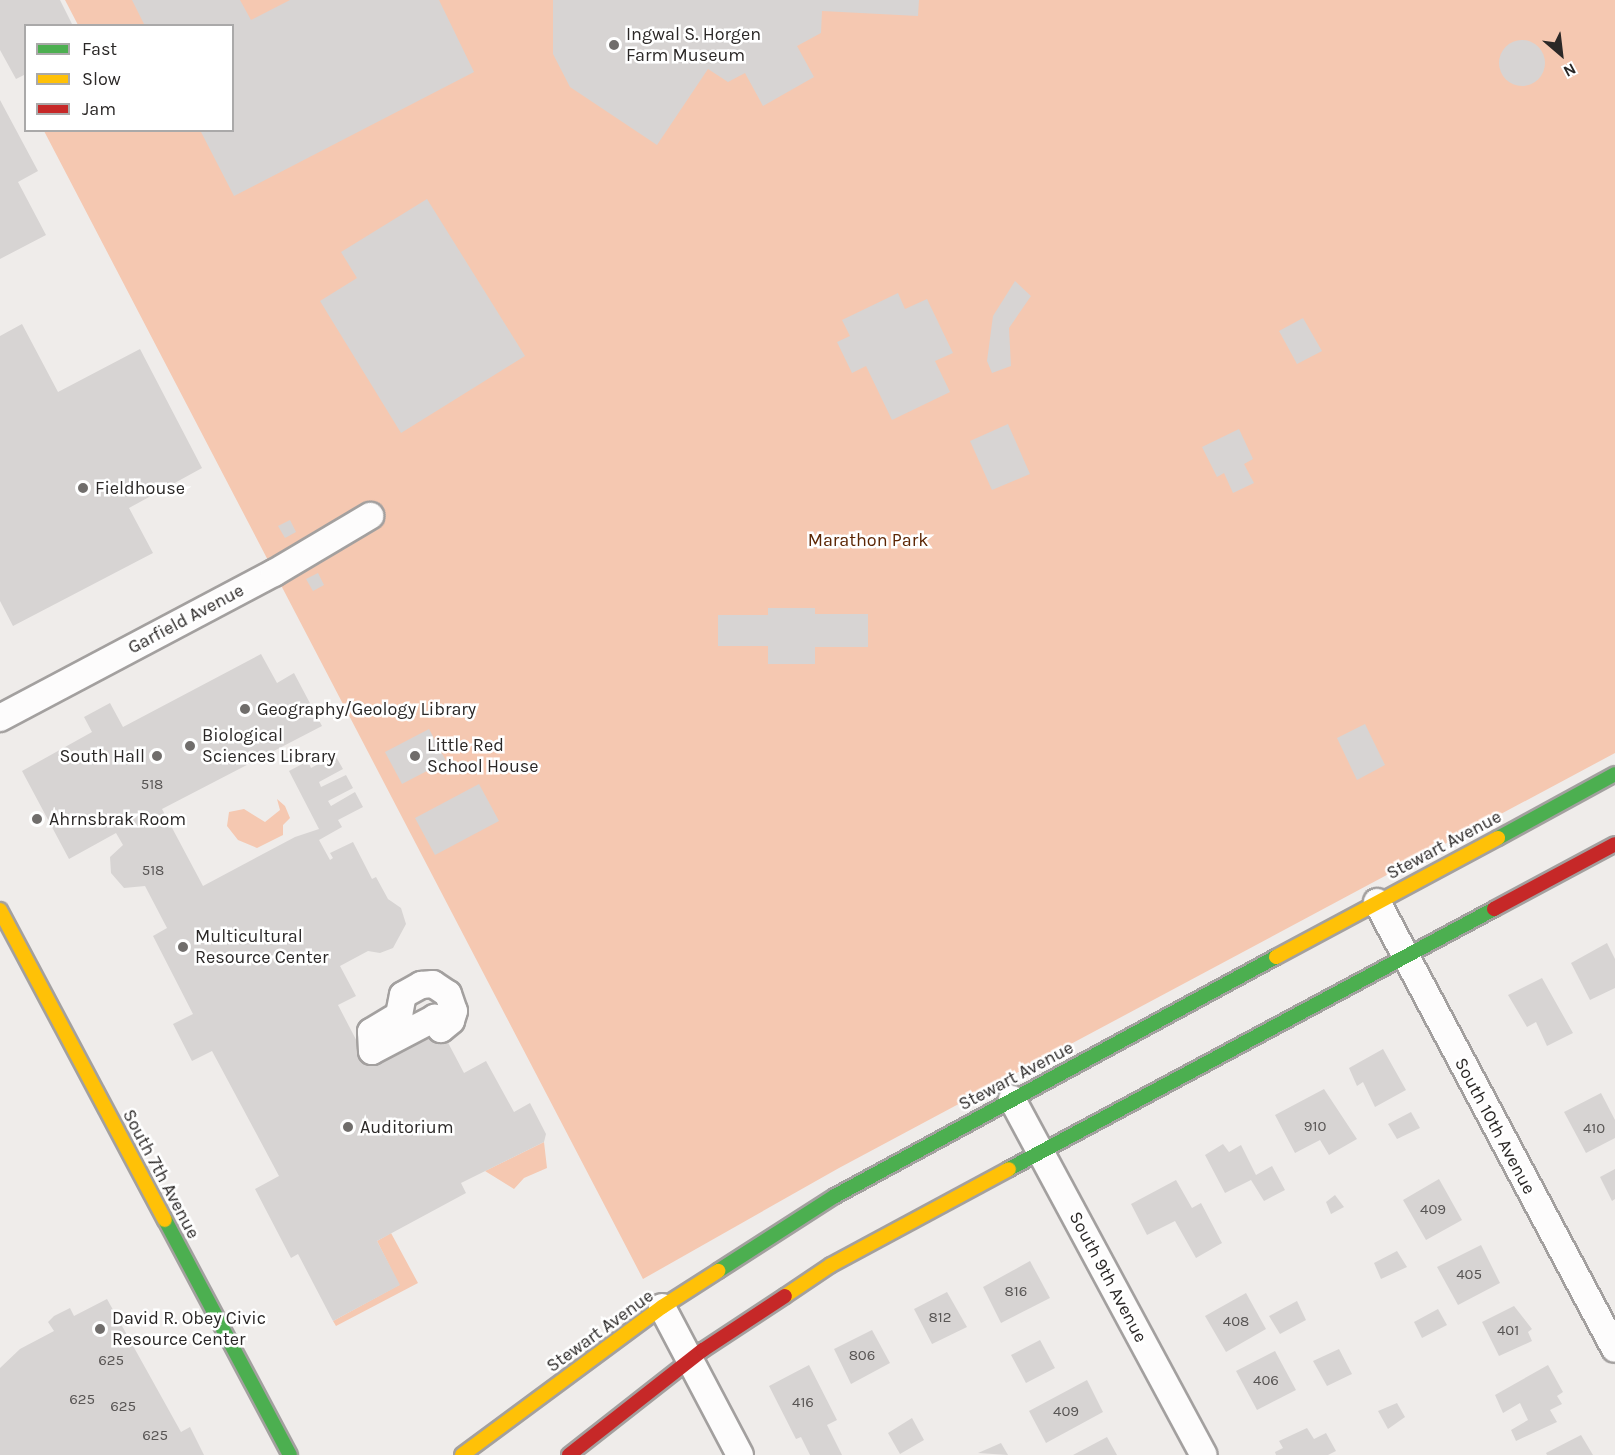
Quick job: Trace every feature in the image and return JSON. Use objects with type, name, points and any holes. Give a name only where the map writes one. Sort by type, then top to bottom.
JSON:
[{"type":"main road","name":"Stewart Avenue","points":[[462,1455],[662,1307],[801,1216],[1012,1099],[1615,774]]},
{"type":"main road","points":[[569,1455],[690,1360],[831,1265],[1040,1149],[1615,844]]},
{"type":"main road","name":"South 7th Avenue","points":[[0,910],[290,1455]]},
{"type":"street","name":"Garfield Avenue","points":[[0,718],[274,573],[370,516]]},
{"type":"street","name":"South 10th Avenue","points":[[1377,902],[1615,1349]]},
{"type":"street","name":"South 9th Avenue","points":[[1012,1099],[1204,1455]]},
{"type":"street","points":[[662,1307],[740,1455]]},
{"type":"green space","name":"Marathon Park","points":[[65,0],[1615,0],[1615,753],[839,1168],[643,1279],[45,132],[234,132],[234,24],[77,24]]},
{"type":"green space","points":[[277,799],[285,806],[290,818],[283,825],[283,835],[257,848],[238,840],[227,826],[229,812],[244,809],[265,822],[280,810]]},
{"type":"green space","points":[[544,1142],[547,1168],[524,1178],[514,1189],[485,1171]]},
{"type":"green space","points":[[391,1233],[418,1283],[336,1326],[333,1321],[399,1285],[377,1241]]},
{"type":"building","points":[[0,0],[60,0],[72,24],[24,24],[24,75],[16,79],[0,50]]},
{"type":"building","points":[[132,0],[240,0],[251,20],[290,0],[439,0],[474,72],[234,196],[201,132],[234,132],[234,24],[144,24]]},
{"type":"building","points":[[553,0],[919,0],[918,16],[822,11],[821,33],[797,46],[814,77],[763,106],[745,73],[728,82],[708,69],[657,145],[570,87],[553,54]]},
{"type":"building","points":[[1522,40],[1538,47],[1545,63],[1538,79],[1522,86],[1506,79],[1499,63],[1506,47]]},
{"type":"building","points":[[0,100],[38,171],[18,182],[46,235],[0,259]]},
{"type":"building","points":[[427,199],[525,356],[401,433],[320,301],[357,278],[341,252]]},
{"type":"building","points":[[1015,281],[1031,296],[1009,328],[1011,366],[992,373],[987,361],[993,316]]},
{"type":"building","points":[[898,293],[905,309],[927,299],[953,353],[935,361],[950,392],[892,420],[866,366],[852,373],[837,342],[850,336],[842,320]]},
{"type":"building","points":[[1303,318],[1322,351],[1297,364],[1279,331]]},
{"type":"building","name":"Fieldhouse","points":[[22,324],[58,392],[140,349],[202,468],[129,508],[153,553],[13,626],[0,601],[0,336]]},
{"type":"building","points":[[1008,424],[1030,474],[992,490],[970,441]]},
{"type":"building","points":[[1239,429],[1253,459],[1244,464],[1254,483],[1233,493],[1224,473],[1217,477],[1202,447]]},
{"type":"building","points":[[290,520],[296,532],[285,538],[278,526]]},
{"type":"building","points":[[318,573],[324,585],[313,591],[306,579]]},
{"type":"building","points":[[768,608],[815,608],[815,614],[868,614],[868,647],[815,647],[815,664],[768,664],[768,646],[718,646],[718,615],[768,615]]},
{"type":"building","points":[[261,654],[277,683],[294,673],[322,726],[162,809],[203,886],[295,837],[319,829],[289,771],[308,761],[311,768],[335,755],[343,769],[319,782],[321,787],[346,775],[353,788],[328,801],[331,806],[355,792],[363,807],[338,820],[342,827],[319,840],[330,860],[333,858],[330,853],[353,842],[372,879],[376,877],[388,899],[401,908],[406,924],[393,948],[380,953],[368,951],[340,966],[356,996],[338,1005],[364,1055],[435,1018],[464,1073],[486,1061],[514,1112],[530,1103],[546,1134],[544,1142],[461,1183],[466,1193],[377,1241],[400,1285],[333,1321],[298,1254],[291,1258],[255,1189],[279,1176],[212,1051],[192,1061],[173,1024],[193,1014],[153,936],[167,928],[145,886],[124,888],[111,873],[110,857],[123,845],[116,833],[69,859],[22,771],[92,732],[84,717],[110,703],[123,727]]},
{"type":"building","points":[[1365,724],[1385,765],[1357,780],[1337,738]]},
{"type":"building","name":"Little Red School House","points":[[429,729],[446,761],[402,784],[385,752]]},
{"type":"building","points":[[479,784],[499,821],[435,855],[415,818]]},
{"type":"building","points":[[1607,943],[1615,959],[1615,988],[1590,1000],[1571,963]]},
{"type":"building","points":[[1542,978],[1573,1033],[1547,1046],[1536,1022],[1527,1027],[1508,995]]},
{"type":"building","points":[[1383,1049],[1406,1090],[1375,1107],[1363,1082],[1357,1086],[1349,1068]]},
{"type":"building","points":[[1324,1089],[1357,1139],[1329,1155],[1320,1140],[1295,1153],[1275,1115]]},
{"type":"building","points":[[1601,1093],[1615,1120],[1615,1138],[1586,1153],[1564,1112]]},
{"type":"building","points":[[1411,1112],[1420,1128],[1397,1139],[1388,1124]]},
{"type":"building","points":[[1223,1144],[1229,1152],[1241,1145],[1256,1175],[1272,1166],[1285,1190],[1264,1201],[1251,1180],[1225,1193],[1205,1155]]},
{"type":"building","points":[[1615,1169],[1615,1199],[1612,1201],[1600,1177]]},
{"type":"building","points":[[1439,1179],[1462,1220],[1426,1240],[1403,1200]]},
{"type":"building","points":[[1176,1180],[1192,1208],[1201,1203],[1222,1243],[1196,1258],[1175,1221],[1147,1235],[1131,1204]]},
{"type":"building","points":[[1335,1195],[1344,1207],[1331,1214],[1326,1202]]},
{"type":"building","points":[[1481,1245],[1500,1283],[1458,1305],[1437,1267]]},
{"type":"building","points":[[1397,1251],[1407,1267],[1381,1279],[1374,1263]]},
{"type":"building","points":[[1030,1261],[1050,1298],[1001,1323],[983,1287]]},
{"type":"building","points":[[947,1292],[967,1327],[932,1344],[914,1309]]},
{"type":"building","points":[[1246,1293],[1266,1329],[1226,1352],[1205,1316]]},
{"type":"building","points":[[107,1299],[181,1432],[190,1427],[204,1455],[0,1455],[0,1368],[20,1349],[54,1331],[48,1322],[54,1316],[70,1308],[74,1316]]},
{"type":"building","points":[[1297,1301],[1306,1320],[1280,1334],[1269,1316]]},
{"type":"building","points":[[1514,1306],[1532,1329],[1528,1332],[1532,1341],[1499,1356],[1482,1322]]},
{"type":"building","points":[[1438,1309],[1447,1325],[1422,1338],[1414,1322]]},
{"type":"building","points":[[872,1330],[890,1363],[851,1384],[834,1349]]},
{"type":"building","points":[[1040,1340],[1055,1368],[1026,1383],[1011,1355]]},
{"type":"building","points":[[1339,1349],[1352,1374],[1327,1386],[1313,1361]]},
{"type":"building","points":[[1275,1351],[1296,1390],[1257,1410],[1236,1371]]},
{"type":"building","points":[[809,1365],[837,1420],[827,1425],[842,1455],[810,1455],[801,1437],[796,1439],[769,1386]]},
{"type":"building","points":[[1548,1365],[1563,1392],[1557,1396],[1562,1404],[1550,1410],[1557,1422],[1516,1441],[1511,1430],[1528,1420],[1520,1403],[1503,1413],[1495,1395]]},
{"type":"building","points":[[1087,1380],[1103,1412],[1046,1443],[1029,1411]]},
{"type":"building","points":[[1397,1403],[1405,1417],[1388,1429],[1378,1411]]},
{"type":"building","points":[[912,1418],[924,1440],[900,1454],[888,1433]]},
{"type":"building","points":[[1307,1428],[1314,1439],[1326,1433],[1336,1451],[1328,1455],[1276,1455],[1275,1452],[1283,1448],[1279,1441]]},
{"type":"building","points":[[1581,1435],[1593,1455],[1547,1455],[1546,1453]]},
{"type":"building","points":[[1107,1437],[1117,1455],[1073,1455]]},
{"type":"building","points":[[1001,1443],[1008,1455],[978,1453]]},
{"type":"traffic: fast","points":[[1498,838],[1615,774]]},
{"type":"traffic: fast","points":[[1009,1169],[1494,909]]},
{"type":"traffic: fast","points":[[718,1271],[835,1196],[1276,957]]},
{"type":"traffic: fast","points":[[165,1220],[290,1455]]},
{"type":"traffic: slow","points":[[1276,957],[1498,838]]},
{"type":"traffic: slow","points":[[0,910],[165,1220]]},
{"type":"traffic: slow","points":[[785,1296],[831,1265],[1009,1169]]},
{"type":"traffic: slow","points":[[462,1455],[662,1307],[718,1271]]},
{"type":"traffic: jam","points":[[1494,909],[1615,844]]},
{"type":"traffic: jam","points":[[569,1455],[703,1350],[785,1296]]},
{"type":"place","name":"Ingwal S. Horgen Farm Museum","points":[[614,45]]},
{"type":"place","name":"Fieldhouse","points":[[83,488]]},
{"type":"place","name":"Geography/Geology Library","points":[[245,709]]},
{"type":"place","name":"Biological Sciences Library","points":[[190,746]]},
{"type":"place","name":"South Hall","points":[[157,756]]},
{"type":"place","name":"Little Red School House","points":[[415,756]]},
{"type":"place","name":"Ahrnsbrak Room","points":[[37,819]]},
{"type":"place","name":"Multicultural Resource Center","points":[[183,947]]},
{"type":"place","name":"Auditorium","points":[[348,1127]]},
{"type":"place","name":"David R. Obey Civic Resource Center","points":[[100,1329]]}]
